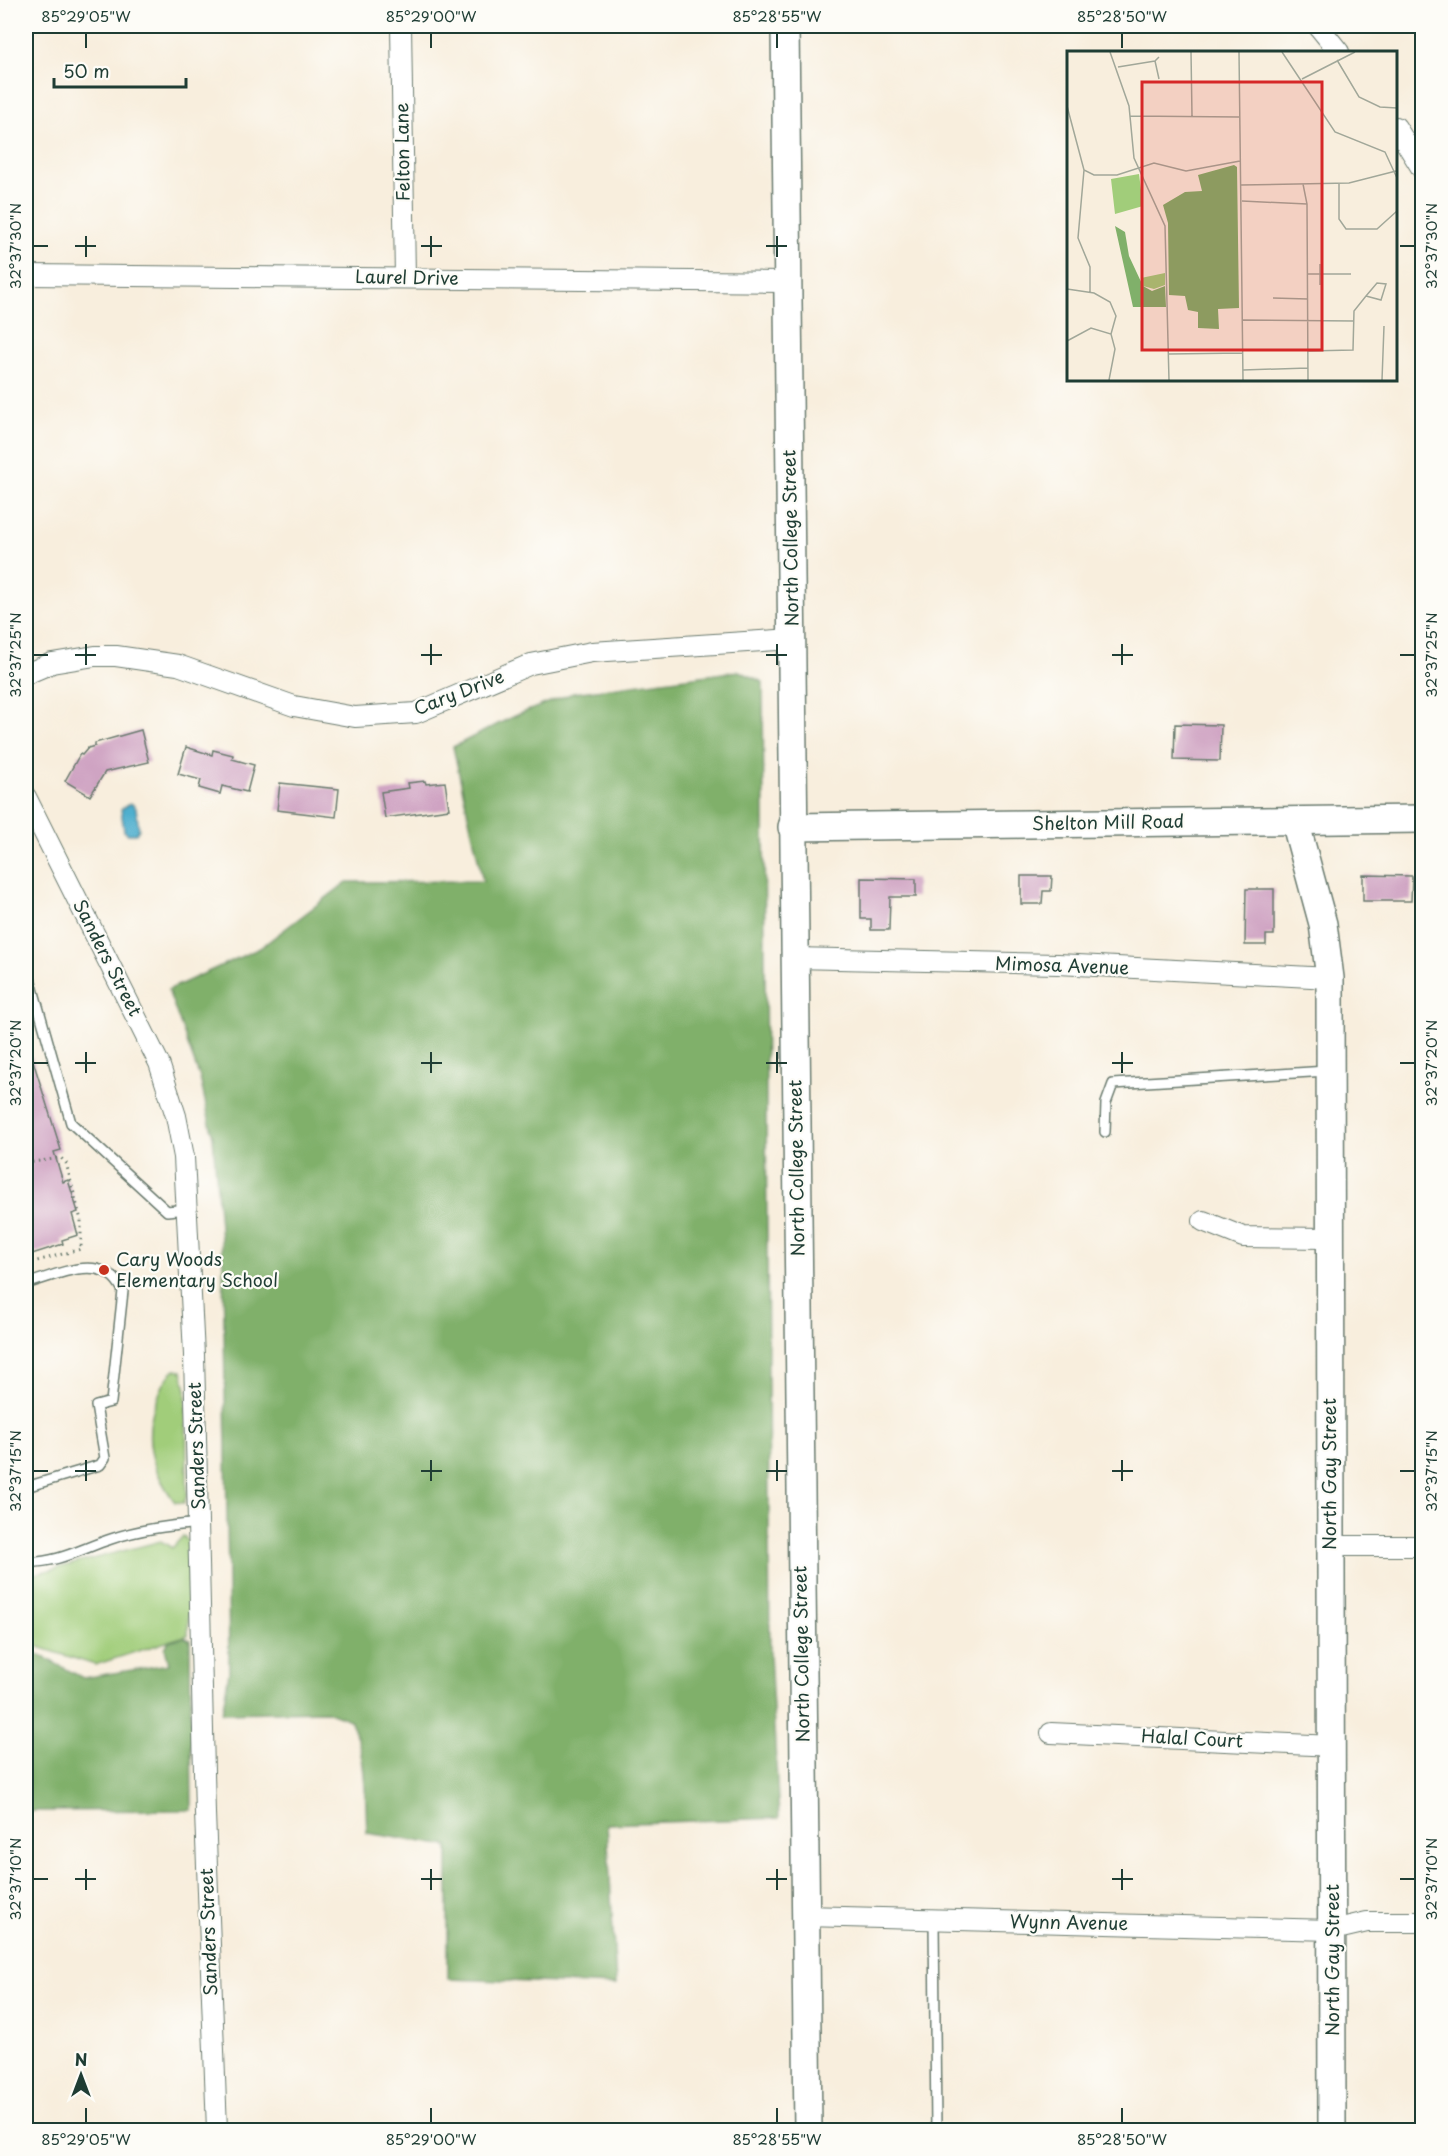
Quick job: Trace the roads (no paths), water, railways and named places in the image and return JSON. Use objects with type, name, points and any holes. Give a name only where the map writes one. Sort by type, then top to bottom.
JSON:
[{"type":"main road","name":"North College Street","points":[[785,26],[808,2130]]},
{"type":"main road","name":"Shelton Mill Road","points":[[792,827],[1422,819]]},
{"type":"main road","name":"North Gay Street","points":[[1295,821],[1323,924],[1330,978],[1328,1238],[1333,1746],[1332,2130]]},
{"type":"street","name":"Felton Lane","points":[[401,26],[405,278]]},
{"type":"street","points":[[1318,26],[1338,51]]},
{"type":"street","points":[[1397,130],[1422,169]]},
{"type":"street","name":"Laurel Drive","points":[[26,275],[788,282]]},
{"type":"street","name":"Cary Drive","points":[[26,674],[52,663],[95,656],[116,656],[178,665],[294,706],[354,717],[416,713],[531,664],[592,652],[792,639]]},
{"type":"street","name":"Sanders Street","points":[[29,805],[159,1062],[182,1147],[189,1209],[205,1813],[217,2130]]},
{"type":"street","name":"Mimosa Avenue","points":[[795,958],[1058,964],[1330,978]]},
{"type":"street","points":[[1203,1221],[1243,1236],[1328,1238]]},
{"type":"street","points":[[1331,1546],[1422,1546]]},
{"type":"street","name":"Halal Court","points":[[1051,1733],[1333,1746]]},
{"type":"street","name":"Wynn Avenue","points":[[805,1916],[1333,1929],[1367,1922],[1422,1922]]},
{"type":"lane","points":[[26,832],[29,805]]},
{"type":"lane","points":[[26,964],[72,1123],[167,1211],[189,1209]]},
{"type":"lane","points":[[1105,1132],[1106,1103],[1113,1084],[1329,1070]]},
{"type":"lane","points":[[26,1284],[87,1267],[98,1267],[118,1280],[123,1291],[111,1402],[96,1406],[105,1458],[100,1465],[26,1487]]},
{"type":"lane","points":[[26,1562],[72,1554],[112,1538],[162,1526],[199,1523]]},
{"type":"lane","points":[[934,1920],[936,2130]]},
{"type":"water","points":[[131,803],[136,808],[139,829],[136,834],[128,834],[124,831],[121,809]]},
{"type":"place","name":"Cary Woods Elementary School","points":[[104,1270]]}]
